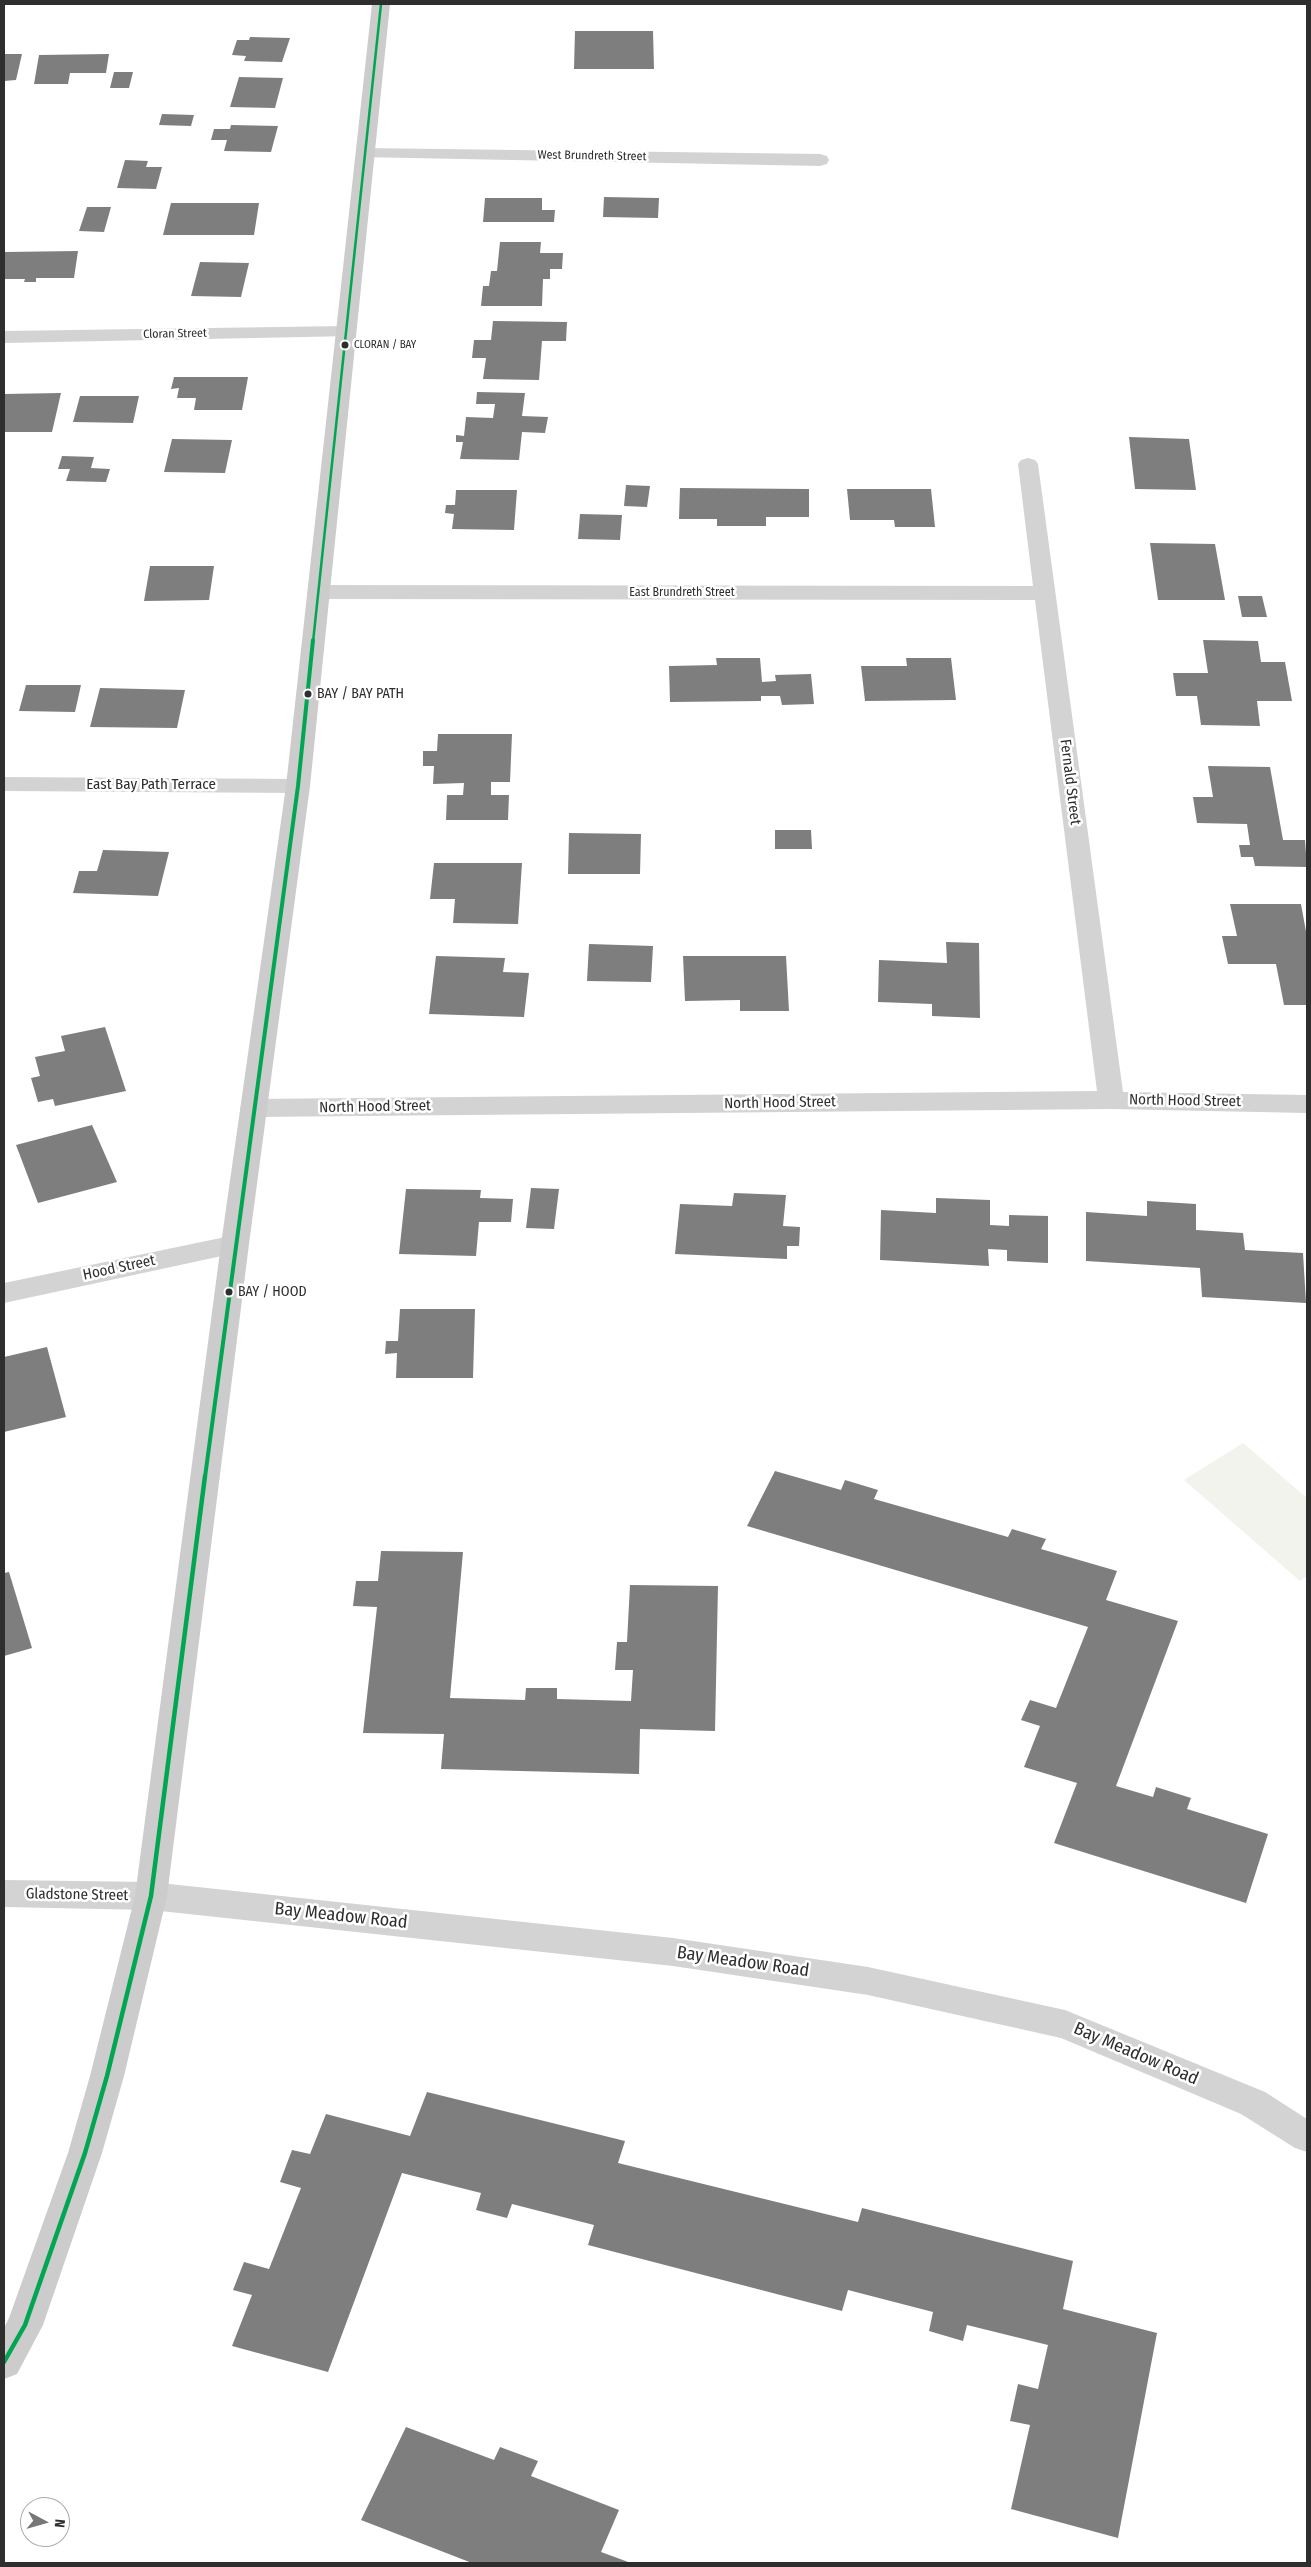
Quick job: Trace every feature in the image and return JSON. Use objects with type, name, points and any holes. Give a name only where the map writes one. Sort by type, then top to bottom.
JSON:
[{"type":"main road","points":[[4,2362],[25,2326],[85,2153],[107,2076],[151,1896],[253,1108],[298,786],[381,4]]},
{"type":"street","name":"West Brundreth Street","points":[[365,153],[820,160]]},
{"type":"street","name":"Cloran Street","points":[[4,337],[346,332]]},
{"type":"street","name":"Fernald Street","points":[[1028,464],[1111,1100]]},
{"type":"street","name":"East Brundreth Street","points":[[318,592],[1045,593]]},
{"type":"street","name":"East Bay Path Terrace","points":[[4,784],[298,786]]},
{"type":"street","name":"North Hood Street","points":[[253,1108],[1111,1100],[1307,1104]]},
{"type":"street","name":"Hood Street","points":[[4,1293],[235,1244]]},
{"type":"street","name":"Gladstone Street","points":[[4,1893],[151,1896]]},
{"type":"street","name":"Bay Meadow Road","points":[[151,1896],[673,1952],[868,1981],[1065,2024],[1253,2103],[1307,2137]]},
{"type":"shaded area","points":[[1243,1443],[1307,1498],[1307,1576],[1300,1581],[1184,1480]]},
{"type":"building","points":[[575,31],[653,31],[654,69],[574,69]]},
{"type":"building","points":[[250,37],[290,38],[282,62],[244,61],[246,56],[232,55],[237,40],[249,40]]},
{"type":"building","points":[[4,54],[22,54],[16,80],[4,81]]},
{"type":"building","points":[[109,54],[106,73],[70,73],[68,84],[34,84],[39,55]]},
{"type":"building","points":[[114,72],[133,72],[129,88],[110,88]]},
{"type":"building","points":[[239,77],[283,78],[275,108],[230,107]]},
{"type":"building","points":[[162,114],[194,115],[191,126],[159,125]]},
{"type":"building","points":[[231,125],[278,126],[271,152],[224,151],[227,140],[211,140],[214,129],[230,129]]},
{"type":"building","points":[[125,160],[148,161],[146,167],[162,167],[156,189],[117,188]]},
{"type":"building","points":[[604,197],[659,198],[658,218],[603,217]]},
{"type":"building","points":[[485,198],[542,198],[542,210],[555,210],[554,222],[483,222]]},
{"type":"building","points":[[171,203],[259,203],[254,235],[163,235]]},
{"type":"building","points":[[87,207],[111,207],[104,232],[79,231]]},
{"type":"building","points":[[500,242],[541,242],[540,253],[563,253],[562,269],[550,269],[550,279],[543,279],[542,306],[481,306],[483,286],[489,286],[491,271],[497,271]]},
{"type":"building","points":[[78,251],[74,278],[36,278],[36,282],[24,282],[25,279],[4,279],[5,252]]},
{"type":"building","points":[[200,262],[249,263],[241,297],[191,296]]},
{"type":"building","points":[[493,321],[567,322],[566,341],[542,341],[539,380],[483,379],[486,358],[472,358],[474,340],[491,340]]},
{"type":"building","points":[[174,377],[248,377],[242,410],[194,410],[196,398],[177,398],[179,388],[171,389]]},
{"type":"building","points":[[477,392],[525,393],[522,416],[548,417],[545,433],[522,432],[519,460],[460,459],[463,442],[456,442],[456,435],[464,436],[466,417],[493,418],[495,404],[476,404]]},
{"type":"building","points":[[61,393],[52,432],[4,432],[4,394]]},
{"type":"building","points":[[80,396],[139,396],[133,423],[73,422]]},
{"type":"building","points":[[1129,437],[1189,439],[1196,490],[1135,489]]},
{"type":"building","points":[[172,439],[232,440],[225,473],[164,472]]},
{"type":"building","points":[[62,456],[94,457],[91,468],[110,469],[106,482],[66,481],[70,469],[58,469]]},
{"type":"building","points":[[626,485],[650,486],[647,507],[624,506]]},
{"type":"building","points":[[680,488],[809,489],[809,517],[766,517],[766,526],[717,526],[717,519],[679,519]]},
{"type":"building","points":[[847,489],[931,489],[935,527],[895,527],[894,520],[850,520]]},
{"type":"building","points":[[456,490],[517,490],[514,530],[452,529],[454,514],[445,513],[446,505],[455,505]]},
{"type":"building","points":[[580,514],[622,515],[620,540],[578,539]]},
{"type":"building","points":[[1150,543],[1215,544],[1225,600],[1158,600]]},
{"type":"building","points":[[150,566],[214,566],[209,600],[144,601]]},
{"type":"building","points":[[1238,596],[1262,596],[1267,617],[1242,617]]},
{"type":"building","points":[[1203,640],[1258,641],[1261,662],[1285,662],[1292,701],[1257,701],[1260,726],[1201,725],[1197,696],[1176,696],[1173,673],[1208,673]]},
{"type":"building","points":[[716,658],[760,658],[762,682],[776,681],[775,675],[811,674],[814,704],[782,705],[780,696],[761,696],[761,701],[670,702],[669,666],[717,665]]},
{"type":"building","points":[[906,658],[951,658],[956,700],[865,701],[861,666],[907,666]]},
{"type":"building","points":[[26,685],[81,685],[75,712],[19,711]]},
{"type":"building","points":[[100,688],[185,690],[177,728],[90,727]]},
{"type":"building","points":[[438,734],[512,734],[510,782],[491,782],[491,795],[509,795],[508,820],[446,820],[447,795],[463,795],[464,783],[433,784],[434,766],[423,766],[423,751],[437,751]]},
{"type":"building","points":[[1208,766],[1270,767],[1283,840],[1305,840],[1307,867],[1255,866],[1253,857],[1241,857],[1239,845],[1250,845],[1247,824],[1197,823],[1193,797],[1213,797]]},
{"type":"building","points":[[775,830],[811,830],[812,849],[775,849]]},
{"type":"building","points":[[569,833],[641,834],[640,874],[568,874]]},
{"type":"building","points":[[103,850],[169,852],[158,896],[73,893],[79,871],[97,871]]},
{"type":"building","points":[[434,863],[522,863],[518,924],[453,923],[455,899],[430,899]]},
{"type":"building","points":[[1230,904],[1301,904],[1307,937],[1307,1005],[1284,1005],[1276,964],[1228,964],[1222,936],[1237,936]]},
{"type":"building","points":[[946,942],[979,943],[980,1018],[932,1016],[932,1004],[878,1002],[879,960],[947,963]]},
{"type":"building","points":[[589,944],[653,946],[651,982],[587,981]]},
{"type":"building","points":[[436,956],[505,958],[503,972],[529,973],[524,1017],[429,1014]]},
{"type":"building","points":[[683,956],[786,956],[789,1011],[740,1011],[740,1000],[685,1001]]},
{"type":"building","points":[[105,1027],[126,1091],[55,1106],[53,1099],[38,1102],[31,1078],[40,1076],[35,1057],[65,1051],[61,1036]]},
{"type":"building","points":[[92,1125],[117,1182],[38,1203],[16,1145]]},
{"type":"building","points":[[531,1188],[559,1189],[554,1229],[526,1228]]},
{"type":"building","points":[[406,1189],[481,1190],[480,1198],[513,1199],[511,1222],[479,1222],[476,1256],[399,1254]]},
{"type":"building","points":[[734,1193],[786,1195],[783,1226],[800,1227],[799,1246],[787,1246],[787,1259],[675,1254],[680,1204],[732,1206]]},
{"type":"building","points":[[936,1198],[990,1200],[990,1225],[1009,1226],[1009,1215],[1048,1216],[1048,1263],[1007,1261],[1007,1250],[988,1249],[989,1266],[880,1260],[881,1210],[936,1213]]},
{"type":"building","points":[[1147,1201],[1196,1204],[1196,1230],[1243,1233],[1245,1250],[1303,1253],[1306,1303],[1202,1297],[1200,1268],[1086,1261],[1086,1212],[1147,1216]]},
{"type":"building","points":[[400,1309],[475,1309],[473,1378],[396,1378],[397,1353],[385,1354],[386,1341],[398,1341]]},
{"type":"building","points":[[47,1347],[66,1417],[4,1432],[4,1357]]},
{"type":"building","points":[[775,1471],[841,1490],[845,1480],[878,1490],[874,1499],[1008,1537],[1012,1529],[1046,1539],[1041,1549],[1117,1571],[1106,1600],[1178,1621],[1116,1786],[1153,1797],[1156,1787],[1191,1798],[1187,1809],[1268,1834],[1246,1903],[1054,1843],[1077,1783],[1024,1767],[1040,1726],[1021,1720],[1030,1700],[1056,1708],[1088,1627],[747,1526]]},
{"type":"building","points":[[381,1551],[463,1552],[450,1698],[525,1700],[526,1688],[557,1688],[557,1699],[631,1701],[633,1670],[615,1670],[617,1642],[627,1642],[630,1585],[718,1586],[715,1731],[640,1729],[639,1774],[441,1769],[444,1734],[363,1733],[377,1607],[353,1606],[356,1581],[378,1581]]},
{"type":"building","points":[[9,1572],[32,1648],[4,1656],[4,1573]]},
{"type":"building","points":[[427,2092],[625,2141],[618,2163],[858,2222],[862,2208],[1073,2261],[1063,2309],[1157,2333],[1118,2538],[1011,2509],[1030,2425],[1010,2421],[1018,2384],[1038,2389],[1048,2345],[967,2325],[963,2341],[929,2331],[933,2312],[848,2290],[842,2311],[588,2245],[594,2225],[512,2204],[507,2218],[476,2210],[481,2193],[402,2173],[328,2372],[232,2346],[252,2295],[233,2290],[244,2262],[269,2269],[301,2188],[280,2182],[292,2150],[310,2154],[326,2114],[410,2136]]},
{"type":"building","points":[[406,2427],[494,2460],[500,2447],[538,2461],[531,2476],[619,2510],[601,2552],[631,2563],[472,2563],[361,2520]]},
{"type":"transit line","points":[[4,2362],[25,2325],[85,2153],[107,2076],[151,1896],[235,1244],[298,786],[381,4]]},
{"type":"place","name":"CLORAN / BAY","points":[[345,345]]},
{"type":"place","name":"BAY / BAY PATH","points":[[308,694]]},
{"type":"place","name":"BAY / HOOD","points":[[229,1292]]}]
